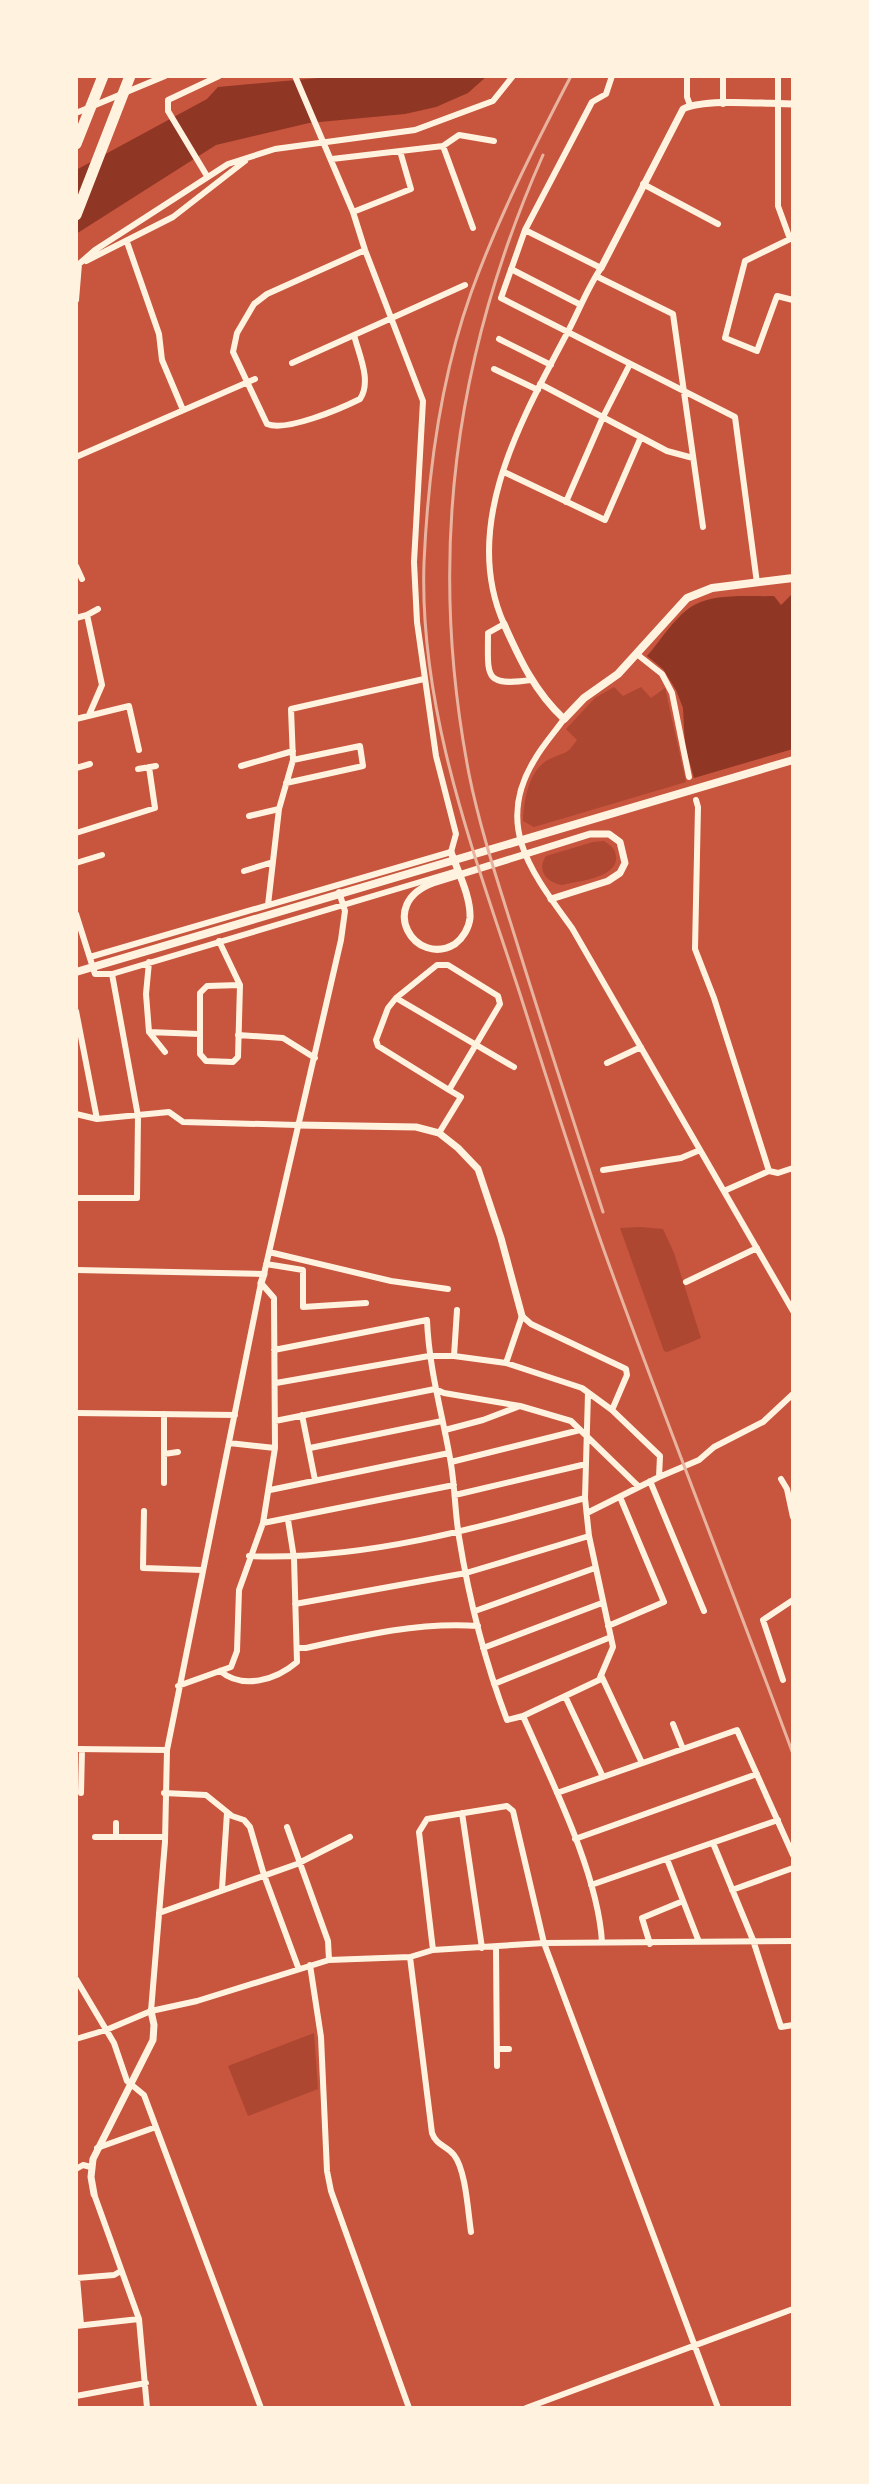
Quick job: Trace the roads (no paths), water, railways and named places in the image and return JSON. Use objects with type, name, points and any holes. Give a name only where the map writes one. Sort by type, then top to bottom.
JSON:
[{"type":"highway","points":[[76,144],[103,76]]},
{"type":"highway","points":[[76,215],[129,77]]},
{"type":"main road","points":[[564,719],[584,698],[618,674],[638,655],[687,598],[712,588],[793,578]]},
{"type":"main road","points":[[76,972],[793,760]]},
{"type":"street","points":[[76,113],[165,76]]},
{"type":"street","points":[[207,176],[168,111],[168,100],[219,76]]},
{"type":"street","points":[[295,76],[353,212],[423,401],[414,562],[417,622],[436,756],[456,834],[451,852],[457,871],[462,885],[470,917],[463,937],[443,949],[426,947],[412,938],[407,930],[404,915],[407,902],[416,891],[532,852],[600,833],[615,837],[623,848],[625,863],[615,878],[551,899]]},
{"type":"street","points":[[76,300],[78,265],[95,250],[228,164],[275,149],[415,130],[493,101],[513,76]]},
{"type":"street","points":[[612,76],[606,94],[592,102],[525,230],[501,298],[735,417],[757,583]]},
{"type":"street","points":[[687,76],[690,105]]},
{"type":"street","points":[[723,76],[723,104]]},
{"type":"street","points":[[778,76],[778,206],[791,239],[745,261],[725,338],[757,351],[777,296],[793,300]]},
{"type":"street","points":[[793,104],[690,105],[680,115],[514,441],[493,511],[488,555],[489,580],[504,624],[531,680],[564,719],[535,758],[516,806],[519,834],[532,873],[572,928],[793,1311]]},
{"type":"street","points":[[332,159],[443,146],[459,135],[494,141]]},
{"type":"street","points":[[443,146],[473,228]]},
{"type":"street","points":[[353,212],[411,189],[400,151]]},
{"type":"street","points":[[78,265],[173,217],[255,155]]},
{"type":"street","points":[[643,184],[718,224]]},
{"type":"street","points":[[701,215],[706,204]]},
{"type":"street","points":[[470,218],[480,214]]},
{"type":"street","points":[[525,230],[601,268]]},
{"type":"street","points":[[127,242],[159,334],[162,360],[183,410]]},
{"type":"street","points":[[354,335],[366,381],[364,392],[355,402],[288,425],[274,427],[267,424],[251,380],[233,352],[237,333],[254,304],[267,294],[365,250]]},
{"type":"street","points":[[511,269],[581,305]]},
{"type":"street","points":[[596,276],[673,314],[703,527]]},
{"type":"street","points":[[292,363],[465,285]]},
{"type":"street","points":[[499,339],[551,365]]},
{"type":"street","points":[[566,502],[630,364]]},
{"type":"street","points":[[494,369],[603,417],[679,456],[693,458]]},
{"type":"street","points":[[76,457],[251,380]]},
{"type":"street","points":[[504,472],[605,520],[641,437]]},
{"type":"street","points":[[76,566],[82,579]]},
{"type":"street","points":[[76,618],[98,609]]},
{"type":"street","points":[[87,615],[102,685],[89,715]]},
{"type":"street","points":[[504,624],[488,633],[491,677],[498,683],[509,684],[531,680]]},
{"type":"street","points":[[638,655],[662,674],[672,693],[689,777]]},
{"type":"street","points":[[268,905],[279,809],[293,760],[291,709],[424,679]]},
{"type":"street","points":[[76,719],[129,706],[139,750]]},
{"type":"street","points":[[286,783],[363,766],[360,746],[293,760]]},
{"type":"street","points":[[241,766],[293,751]]},
{"type":"street","points":[[76,768],[90,764]]},
{"type":"street","points":[[76,833],[155,808],[152,766],[138,769]]},
{"type":"street","points":[[696,800],[695,949],[714,998],[769,1171]]},
{"type":"street","points":[[249,816],[279,809]]},
{"type":"street","points":[[90,957],[451,852]]},
{"type":"street","points":[[76,863],[102,855]]},
{"type":"street","points":[[244,871],[273,862]]},
{"type":"street","points":[[76,914],[97,976],[457,871]]},
{"type":"street","points":[[147,2408],[139,2319],[94,2194],[91,2167],[97,2148],[153,2040],[151,2011],[165,1837],[167,1750],[261,1283],[341,940],[345,911],[337,885]]},
{"type":"street","points":[[219,941],[240,985],[238,1057],[233,1062],[206,1061],[200,1054],[200,993],[207,986],[240,985]]},
{"type":"street","points":[[149,962],[146,994],[149,1032],[165,1052]]},
{"type":"street","points":[[439,1133],[461,1097],[449,1090],[378,1046],[376,1040],[388,1008],[396,998],[437,965],[448,965],[498,996],[500,1004],[449,1090]]},
{"type":"street","points":[[76,1198],[137,1198],[138,1116],[112,974]]},
{"type":"street","points":[[396,998],[514,1067]]},
{"type":"street","points":[[76,1011],[97,1119]]},
{"type":"street","points":[[149,1032],[199,1034]]},
{"type":"street","points":[[238,1035],[283,1038],[315,1058]]},
{"type":"street","points":[[607,1063],[641,1047]]},
{"type":"street","points":[[76,1114],[97,1119],[169,1112],[183,1122],[416,1127],[439,1133],[478,1169],[522,1316],[531,1324],[626,1369],[627,1375],[612,1410]]},
{"type":"street","points":[[603,1170],[681,1158],[700,1150]]},
{"type":"street","points":[[724,1191],[769,1171],[778,1173],[793,1168]]},
{"type":"street","points":[[686,1282],[757,1248]]},
{"type":"street","points":[[269,1252],[391,1281],[448,1289]]},
{"type":"street","points":[[266,1264],[300,1267],[303,1270],[303,1307],[366,1303]]},
{"type":"street","points":[[76,1270],[264,1274]]},
{"type":"street","points":[[178,1686],[231,1667],[237,1651],[239,1590],[263,1523],[275,1448],[274,1298],[261,1283]]},
{"type":"street","points":[[454,1356],[457,1310]]},
{"type":"street","points":[[506,1363],[522,1316]]},
{"type":"street","points":[[274,1350],[427,1320],[429,1356],[451,1462],[458,1533],[483,1648],[507,1720],[523,1716],[599,1680],[613,1647],[595,1568],[585,1498],[588,1393]]},
{"type":"street","points":[[276,1383],[429,1356],[506,1363],[582,1388],[612,1410],[660,1456],[659,1477]]},
{"type":"street","points":[[275,1421],[435,1389],[520,1406],[571,1421],[638,1486]]},
{"type":"street","points":[[587,1513],[638,1486],[699,1460],[714,1447],[763,1422],[793,1394]]},
{"type":"street","points":[[445,1430],[520,1406]]},
{"type":"street","points":[[76,1413],[235,1415]]},
{"type":"street","points":[[164,1414],[164,1483]]},
{"type":"street","points":[[302,1415],[315,1480]]},
{"type":"street","points":[[310,1448],[442,1421]]},
{"type":"street","points":[[451,1462],[580,1430]]},
{"type":"street","points":[[229,1443],[275,1448]]},
{"type":"street","points":[[164,1454],[178,1452]]},
{"type":"street","points":[[270,1490],[449,1453]]},
{"type":"street","points":[[455,1495],[586,1464]]},
{"type":"street","points":[[781,1479],[787,1489],[793,1517]]},
{"type":"street","points":[[650,1481],[704,1611]]},
{"type":"street","points":[[263,1523],[454,1485]]},
{"type":"street","points":[[608,1626],[664,1602],[620,1497]]},
{"type":"street","points":[[249,1556],[294,1558],[458,1533],[585,1498]]},
{"type":"street","points":[[144,1511],[143,1568],[202,1570]]},
{"type":"street","points":[[220,1671],[229,1679],[242,1683],[287,1670],[297,1662],[294,1558],[288,1520]]},
{"type":"street","points":[[295,1604],[466,1573],[589,1536]]},
{"type":"street","points":[[475,1611],[595,1568]]},
{"type":"street","points":[[783,1680],[763,1620],[793,1600]]},
{"type":"street","points":[[483,1648],[602,1603]]},
{"type":"street","points":[[297,1648],[377,1631],[448,1624],[478,1626]]},
{"type":"street","points":[[494,1684],[611,1637]]},
{"type":"street","points":[[601,1675],[642,1763]]},
{"type":"street","points":[[565,1696],[603,1777]]},
{"type":"street","points":[[523,1716],[575,1839],[591,1885],[602,1942]]},
{"type":"street","points":[[673,1724],[683,1749]]},
{"type":"street","points":[[557,1793],[737,1730],[793,1855]]},
{"type":"street","points":[[81,1793],[79,1749],[167,1750]]},
{"type":"street","points":[[575,1839],[757,1774]]},
{"type":"street","points":[[164,1793],[206,1795],[250,1827],[298,1967]]},
{"type":"street","points":[[433,1950],[419,1832],[427,1819],[507,1806],[513,1811],[544,1943],[718,2408]]},
{"type":"street","points":[[222,1889],[227,1813]]},
{"type":"street","points":[[462,1813],[482,1948]]},
{"type":"street","points":[[591,1885],[778,1820]]},
{"type":"street","points":[[116,1823],[116,1837]]},
{"type":"street","points":[[287,1827],[328,1941],[329,1960]]},
{"type":"street","points":[[95,1837],[165,1837]]},
{"type":"street","points":[[159,1913],[299,1863],[350,1837]]},
{"type":"street","points":[[713,1843],[753,1940],[781,2027],[793,2025]]},
{"type":"street","points":[[667,1859],[699,1942]]},
{"type":"street","points":[[732,1890],[793,1868]]},
{"type":"street","points":[[650,1944],[642,1918],[683,1901]]},
{"type":"street","points":[[76,2039],[151,2011],[197,2001],[298,1967],[329,1960],[410,1957],[433,1950],[544,1943],[793,1941]]},
{"type":"street","points":[[496,1947],[497,2066]]},
{"type":"street","points":[[410,1957],[432,2133],[434,2140],[453,2154],[459,2165],[471,2232]]},
{"type":"street","points":[[310,1965],[321,2037],[327,2171],[331,2191],[409,2408]]},
{"type":"street","points":[[76,1979],[121,2058],[127,2081],[144,2095],[261,2408]]},
{"type":"street","points":[[497,2049],[509,2049]]},
{"type":"street","points":[[97,2148],[156,2127]]},
{"type":"street","points":[[76,2169],[83,2165],[91,2167]]},
{"type":"street","points":[[121,2271],[114,2275],[77,2278],[79,2325],[139,2319]]},
{"type":"street","points":[[526,2408],[793,2309]]},
{"type":"street","points":[[76,2396],[146,2383]]},
{"type":"railway","points":[[571,76],[493,237],[471,293],[451,359],[437,426],[426,529],[425,619],[431,674],[453,782],[583,1191],[793,1754]]},
{"type":"railway","points":[[543,155],[513,230],[488,306],[469,382],[457,458],[450,536],[450,614],[456,693],[480,819],[603,1212]]}]
